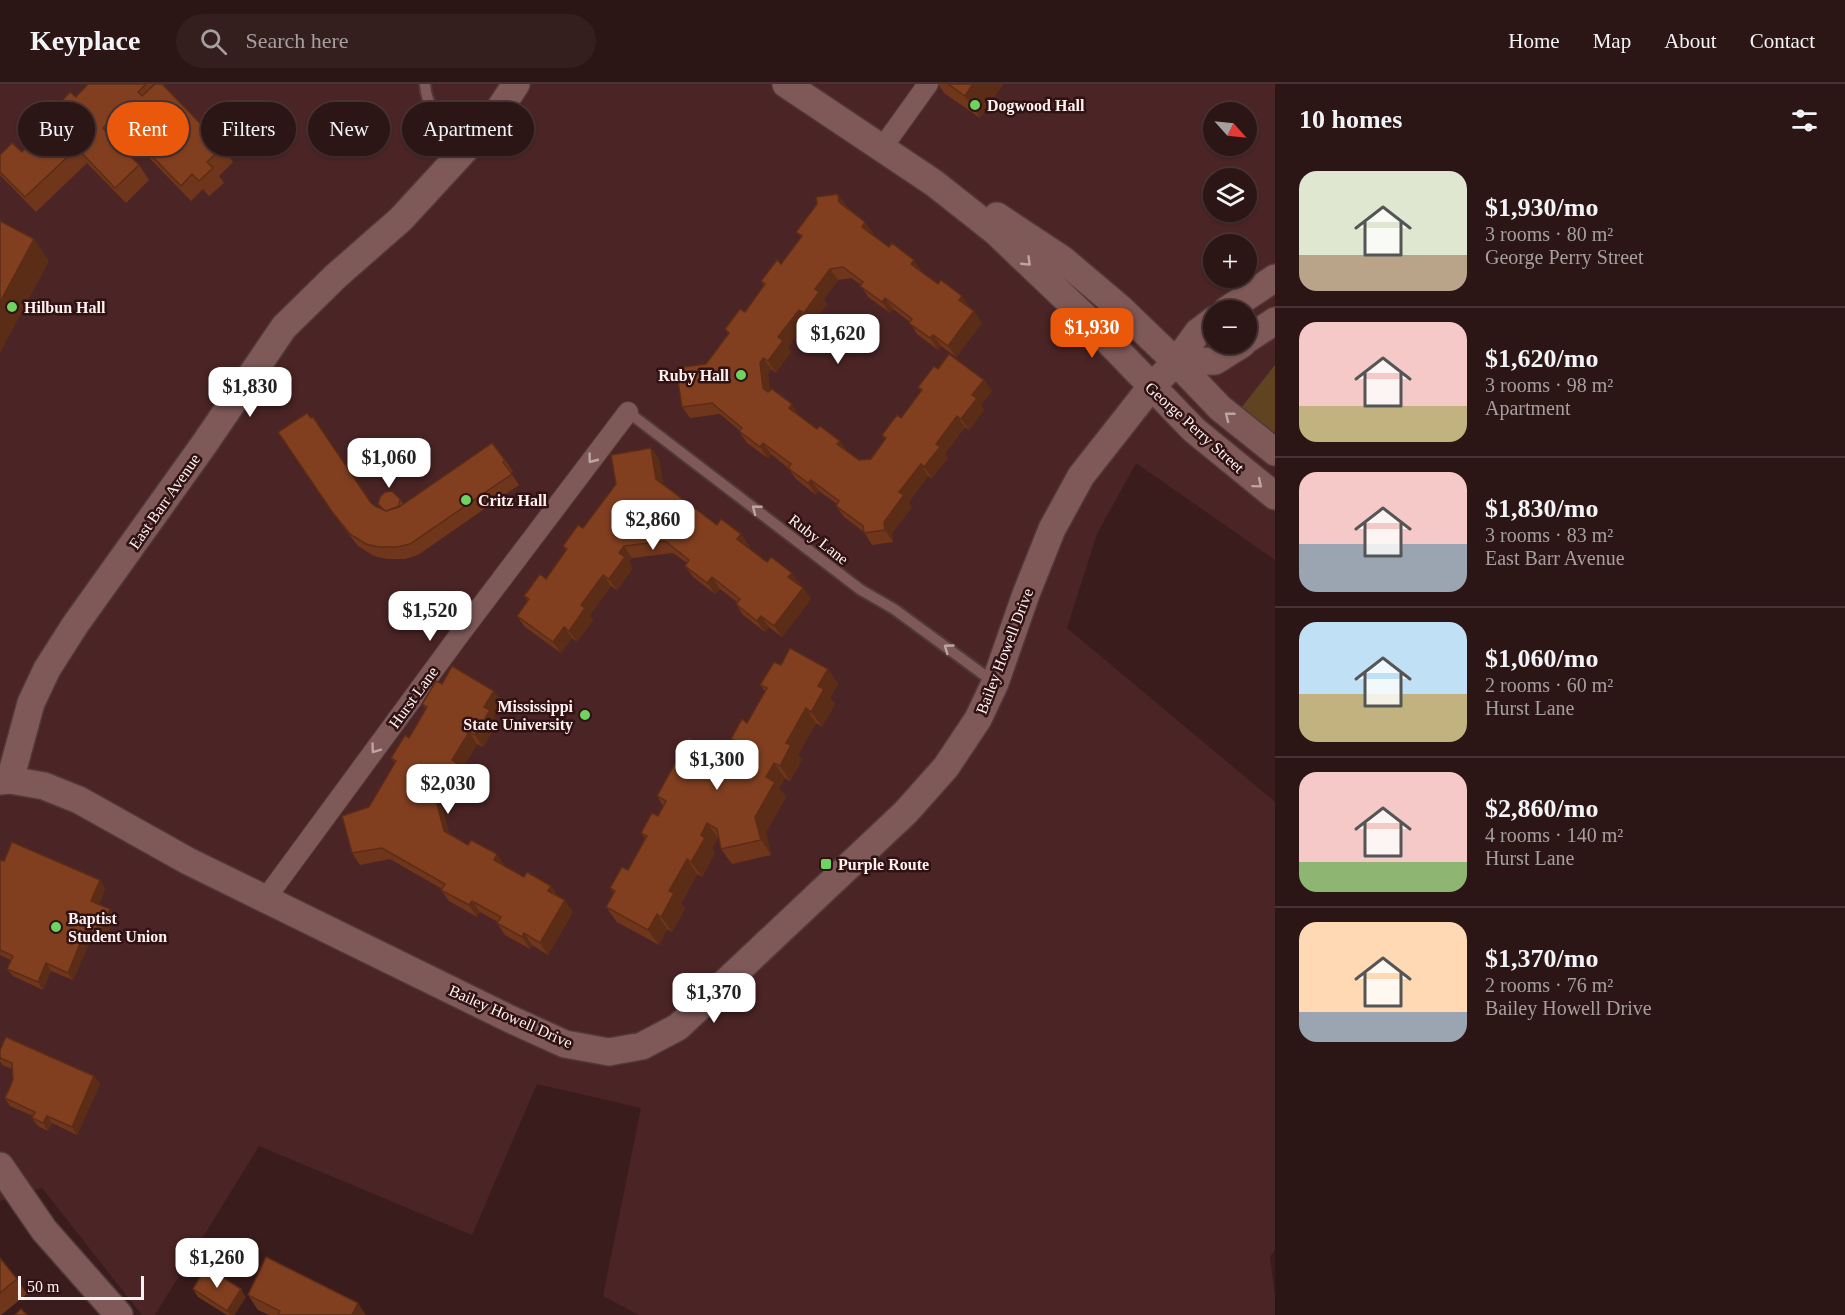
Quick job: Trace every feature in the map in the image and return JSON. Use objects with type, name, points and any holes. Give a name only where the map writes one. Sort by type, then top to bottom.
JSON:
[{"type":"street","name":"East Barr Avenue","points":[[504,102],[516,84]]},
{"type":"street","name":"George Perry Street","points":[[786,84],[934,183],[996,232],[1083,315],[1194,430],[1275,496]]},
{"type":"street","points":[[882,148],[928,84]]},
{"type":"street","name":"East Barr Avenue","points":[[5,781],[31,704],[47,669],[75,625],[206,443],[284,327],[336,276],[385,235],[460,156]]},
{"type":"street","name":"George Perry Street","points":[[934,183],[998,216],[1062,259],[1120,308],[1220,408],[1275,452]]},
{"type":"street","points":[[1242,300],[1275,278]]},
{"type":"street","points":[[1257,333],[1275,321]]},
{"type":"street","points":[[1176,362],[1203,328]]},
{"type":"street","points":[[1176,362],[1215,361],[1226,354]]},
{"type":"street","name":"Bailey Howell Drive","points":[[5,781],[44,786],[79,800],[183,858],[565,1044],[609,1052],[642,1046],[678,1027],[906,813],[955,754],[978,719],[995,683],[1026,594],[1052,529],[1081,476],[1151,387],[1176,362]]},
{"type":"street","name":"Hurst Lane","points":[[266,898],[460,634],[628,412]]},
{"type":"street","points":[[0,1166],[44,1230],[119,1315]]},
{"type":"lane","points":[[425,84],[425,95],[428,102]]},
{"type":"lane","name":"Ruby Lane","points":[[628,412],[861,590],[894,609],[995,683]]},
{"type":"shaded area","name":"Mississippi State University","points":[[0,84],[1275,84],[1275,560],[1136,463],[1097,534],[1067,628],[1275,802],[1275,1250],[1270,1257],[1275,1315],[639,1315],[603,1296],[641,1108],[537,1084],[472,1235],[259,1146],[155,1315],[142,1315],[42,1188],[0,1201]]},
{"type":"shaded area","points":[[1275,365],[1275,435],[1241,408]]},
{"type":"building","points":[[88,84],[146,84],[138,92],[142,96],[155,84],[162,84],[179,102],[107,102],[107,124],[103,128],[107,132],[107,156],[130,156],[139,165],[115,188],[85,156],[95,156],[95,102],[61,102],[70,92],[76,97]]},
{"type":"building","points":[[948,84],[973,84],[965,96]]},
{"type":"building","points":[[189,112],[201,124],[201,156],[213,156],[207,162],[213,168],[199,181],[192,174],[181,186],[152,156],[189,156]]},
{"type":"building","points":[[12,143],[18,148],[18,156],[69,156],[25,197],[0,172],[0,155]]},
{"type":"building","name":"Ruby Hall","points":[[838,194],[839,202],[865,222],[862,227],[889,247],[892,243],[914,260],[911,264],[938,284],[941,280],[962,296],[959,300],[974,311],[948,346],[933,335],[930,338],[909,323],[912,319],[885,298],[882,302],[860,286],[863,282],[843,267],[830,269],[815,289],[819,292],[804,313],[799,310],[778,337],[783,341],[768,361],[763,358],[760,363],[763,388],[768,392],[772,389],[792,404],[789,408],[817,429],[820,426],[840,441],[837,444],[859,460],[871,459],[886,438],[882,435],[897,415],[901,418],[922,390],[918,387],[934,366],[938,369],[949,354],[984,380],[972,395],[977,398],[961,419],[957,416],[936,444],[940,447],[924,467],[921,464],[899,492],[904,495],[884,522],[885,530],[864,533],[863,526],[836,506],[839,501],[811,480],[808,483],[788,468],[791,464],[763,443],[760,447],[739,431],[742,428],[712,403],[682,407],[676,368],[706,364],[729,333],[725,329],[740,309],[745,312],[765,284],[761,281],[777,260],[781,264],[802,236],[796,232],[817,204],[816,197]]},
{"type":"building","points":[[0,221],[34,239],[0,302]]},
{"type":"building","name":"Critz Hall","points":[[307,413],[311,418],[313,417],[371,503],[386,511],[399,507],[492,443],[512,474],[410,544],[379,547],[366,544],[350,534],[333,513],[278,432]]},
{"type":"building","points":[[651,448],[656,479],[717,525],[721,519],[741,534],[737,539],[767,562],[771,557],[792,573],[788,577],[803,588],[774,626],[761,616],[757,621],[736,604],[740,599],[712,577],[707,583],[685,566],[689,560],[665,541],[624,546],[619,553],[625,557],[609,579],[603,575],[581,605],[585,608],[569,631],[564,627],[553,642],[517,616],[529,599],[524,596],[540,574],[546,579],[567,549],[563,546],[578,525],[583,528],[616,484],[611,455]]},
{"type":"building","points":[[392,491],[400,499],[399,506],[386,511],[378,504],[380,497],[385,492]]},
{"type":"building","points":[[790,648],[828,669],[818,686],[824,689],[811,712],[806,708],[786,743],[791,745],[780,766],[774,763],[766,777],[775,782],[755,817],[761,840],[721,849],[717,829],[707,823],[701,835],[705,838],[691,862],[687,859],[669,891],[674,893],[661,917],[657,914],[648,930],[606,907],[615,891],[610,888],[622,867],[628,870],[647,836],[641,833],[652,813],[658,816],[666,801],[657,796],[689,738],[727,759],[737,742],[731,739],[742,719],[747,723],[767,688],[760,685],[774,662],[781,665]]},
{"type":"building","points":[[452,666],[494,691],[484,707],[490,710],[475,735],[469,732],[452,760],[457,763],[443,787],[438,784],[434,792],[444,831],[468,845],[471,840],[497,854],[494,860],[524,877],[527,872],[551,886],[548,891],[565,900],[540,943],[524,933],[522,937],[497,923],[501,917],[472,901],[469,905],[441,890],[445,884],[382,848],[352,853],[342,816],[369,807],[396,761],[391,758],[405,735],[409,738],[427,707],[422,704],[436,681],[442,684]]},
{"type":"building","name":"Baptist Student Union","points":[[12,842],[100,880],[91,901],[110,909],[99,935],[86,929],[68,973],[46,963],[38,982],[7,969],[13,956],[0,950],[0,860],[4,861]]},
{"type":"building","points":[[6,1037],[94,1076],[72,1127],[47,1116],[43,1123],[32,1118],[35,1112],[5,1098],[13,1080],[12,1063],[0,1058],[0,1050]]},
{"type":"building","points":[[266,1257],[358,1303],[352,1315],[278,1315],[280,1311],[248,1295]]},
{"type":"building","points":[[0,1258],[17,1279],[0,1293]]},
{"type":"building","points":[[206,1267],[241,1289],[227,1311],[193,1289]]},
{"type":"building","points":[[21,1309],[27,1315],[15,1315]]},
{"type":"place","name":"Dogwood Hall","points":[[975,105]]},
{"type":"place","name":"Hilbun Hall","points":[[12,307]]},
{"type":"place","name":"Ruby Hall","points":[[741,375]]},
{"type":"place","name":"Critz Hall","points":[[466,500]]},
{"type":"place","name":"Mississippi State University","points":[[585,715]]},
{"type":"place","name":"Purple Route","points":[[826,864]]},
{"type":"place","name":"Baptist Student Union","points":[[56,927]]}]
